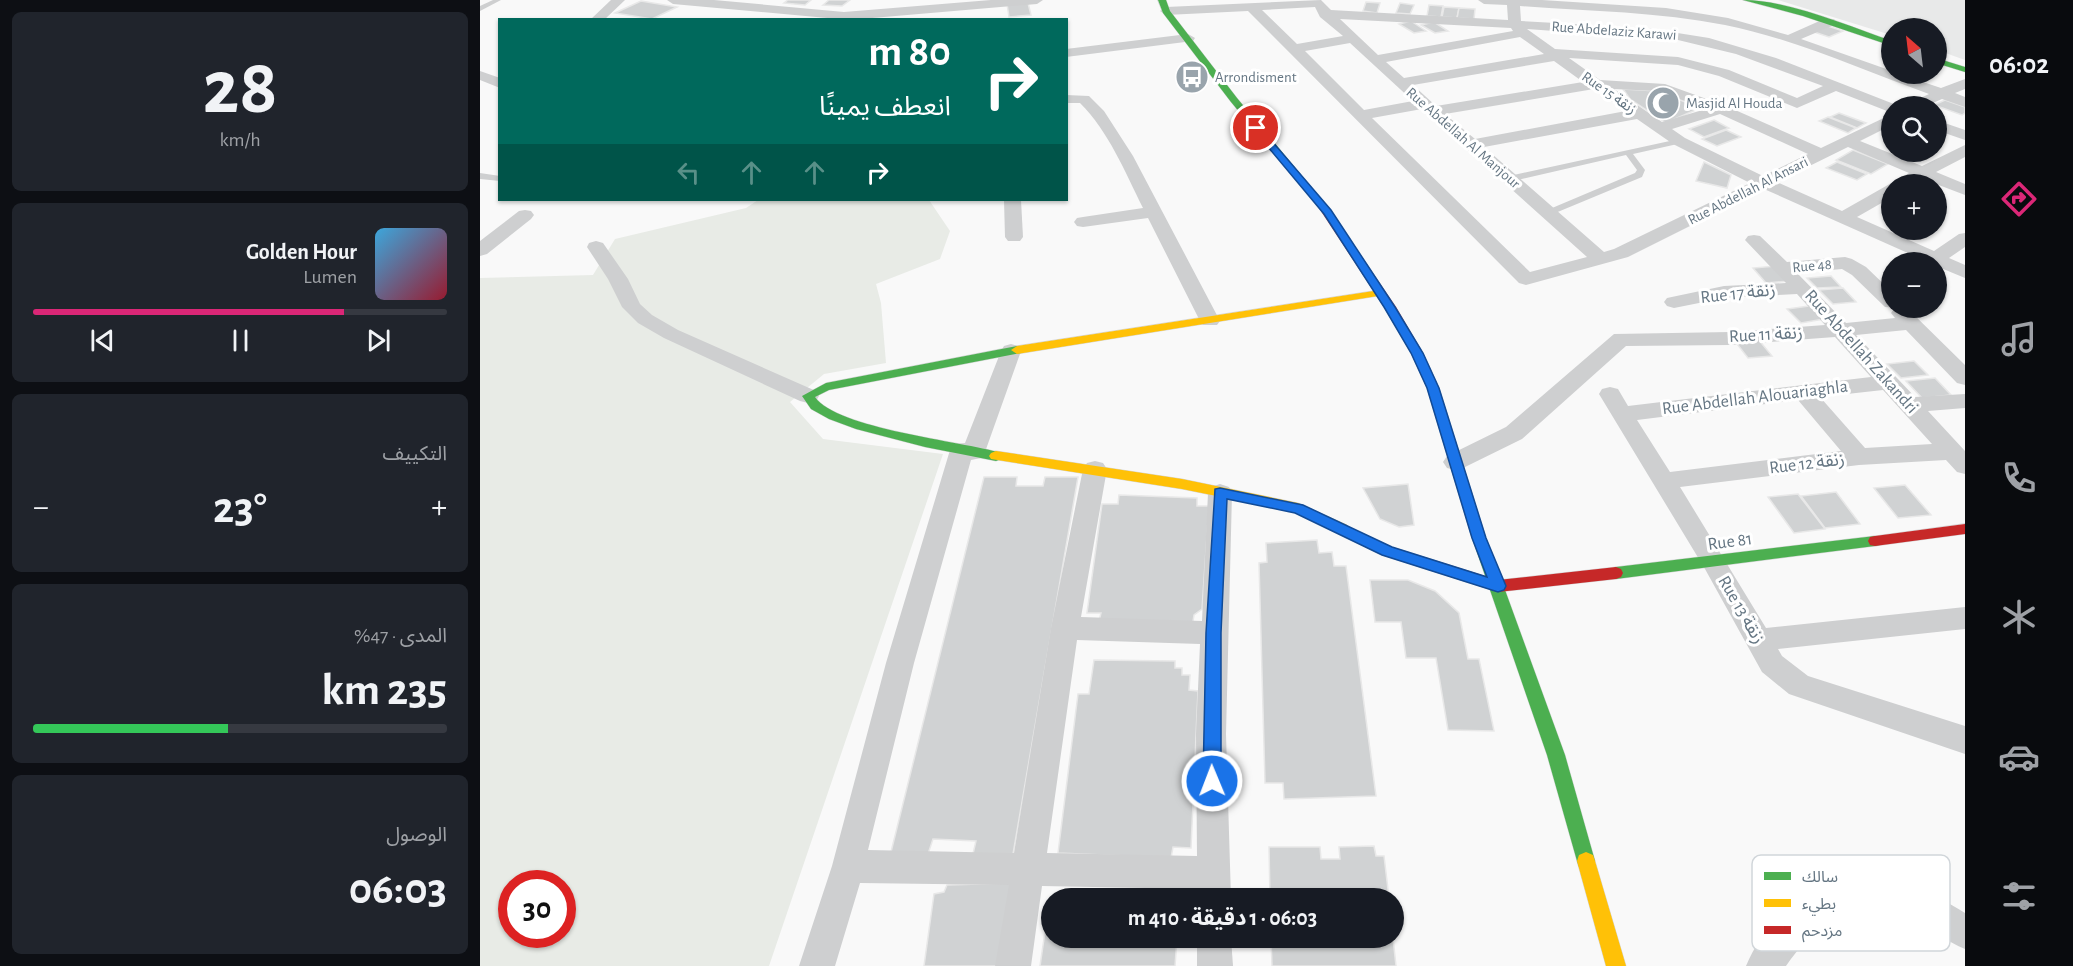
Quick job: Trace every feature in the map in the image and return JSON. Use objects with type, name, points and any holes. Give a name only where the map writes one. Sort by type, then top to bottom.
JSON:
[{"type":"street","points":[[598,18],[619,0]]},
{"type":"street","points":[[673,0],[843,18],[1035,3]]},
{"type":"street","points":[[1484,0],[1676,13],[1752,27],[1965,102]]},
{"type":"street","points":[[1375,60],[1519,29],[1513,1]]},
{"type":"street","points":[[1753,1],[1829,22],[1881,40]]},
{"type":"street","name":"Rue Abdelaziz Karawi","points":[[1164,5],[1230,3],[1251,6],[1321,5],[1519,29],[1684,36],[1725,45],[1881,104]]},
{"type":"street","points":[[1164,5],[1241,109],[1328,212],[1417,353],[1433,388],[1479,538],[1498,586],[1556,755],[1616,966]]},
{"type":"street","name":"Rue Abdellah Al Manjour","points":[[1321,5],[1375,60],[1602,260]]},
{"type":"street","points":[[1251,6],[1361,115],[1429,108],[1595,84],[1667,88],[1721,109],[1822,154]]},
{"type":"street","points":[[1789,39],[1829,22]]},
{"type":"street","name":"Rue 15 زنقة","points":[[1519,29],[1678,141],[1762,182],[1920,252]]},
{"type":"street","points":[[1068,53],[1188,38]]},
{"type":"street","points":[[1294,48],[1352,39]]},
{"type":"street","points":[[1401,83],[1555,54],[1678,61],[1724,73],[1797,103]]},
{"type":"street","points":[[1947,64],[1965,70]]},
{"type":"street","points":[[480,75],[498,83]]},
{"type":"street","points":[[1936,96],[1965,83]]},
{"type":"street","points":[[1751,124],[1834,86]]},
{"type":"street","points":[[1068,99],[1084,99],[1099,114],[1125,156],[1210,321]]},
{"type":"street","points":[[1660,128],[1721,109]]},
{"type":"street","points":[[1471,145],[1637,114]]},
{"type":"street","name":"Rue Abdellah Al Ansari","points":[[1361,115],[1526,279],[1602,260],[1666,233],[1762,182],[1881,125]]},
{"type":"street","points":[[1947,129],[1965,135]]},
{"type":"street","points":[[1849,142],[1965,190]]},
{"type":"street","points":[[1924,173],[1965,150]]},
{"type":"street","points":[[1843,218],[1881,196]]},
{"type":"street","points":[[1012,201],[1014,237]]},
{"type":"street","points":[[1083,222],[1153,212]]},
{"type":"street","points":[[482,246],[525,215]]},
{"type":"street","points":[[1946,252],[1965,238]]},
{"type":"street","name":"Rue Abdellah Zakandri","points":[[1754,240],[1802,288],[1958,459]]},
{"type":"street","points":[[596,247],[618,279],[632,307],[645,319],[671,334],[808,396]]},
{"type":"street","name":"Rue 48","points":[[1783,268],[1845,263],[1859,271],[1881,292]]},
{"type":"street","name":"Rue 15 زنقة","points":[[1947,264],[1965,272]]},
{"type":"street","name":"Rue 17 زنقة","points":[[1674,302],[1724,292],[1802,288]]},
{"type":"street","points":[[808,396],[826,387],[1011,351],[1380,293]]},
{"type":"street","points":[[1906,318],[1965,378]]},
{"type":"street","name":"Rue 11 زنقة","points":[[1455,462],[1514,433],[1621,339],[1679,340],[1911,323]]},
{"type":"street","points":[[817,966],[848,866],[900,663],[968,451],[1011,351]]},
{"type":"street","name":"Rue Abdellah Alouariaghla","points":[[1616,404],[1803,392],[1887,382]]},
{"type":"street","points":[[1803,392],[1859,457]]},
{"type":"street","points":[[808,396],[808,401],[812,406],[866,428],[968,451],[1095,469],[1298,508],[1388,551],[1498,586]]},
{"type":"street","points":[[1909,405],[1965,401]]},
{"type":"street","name":"Rue 13 زنقة","points":[[1616,404],[1714,562],[1772,664],[1781,673],[1799,685],[1965,740]]},
{"type":"street","name":"Rue 12 زنقة","points":[[1663,481],[1859,457],[1958,459]]},
{"type":"street","points":[[1013,966],[1056,700],[1065,627],[1095,469]]},
{"type":"street","points":[[848,866],[1027,871],[1129,870],[1214,886],[1211,734],[1220,493]]},
{"type":"street","name":"Rue 81","points":[[1498,586],[1714,562],[1965,529]]},
{"type":"street","points":[[1758,640],[1965,618]]},
{"type":"street","points":[[1065,627],[1214,633]]},
{"type":"street","points":[[1950,923],[1965,932]]},
{"type":"street","points":[[1215,948],[1215,966]]},
{"type":"street","points":[[1764,966],[1776,951]]},
{"type":"lane","points":[[480,9],[498,0]]},
{"type":"lane","points":[[1509,179],[1678,141]]},
{"type":"lane","points":[[1548,213],[1639,175],[1641,170],[1639,165],[1628,153]]},
{"type":"lane","points":[[480,176],[498,179]]},
{"type":"shaded area","points":[[1778,0],[1965,0],[1965,60],[1947,54],[1947,18],[1881,18],[1881,32]]},
{"type":"shaded area","points":[[756,201],[930,201],[950,231],[940,259],[876,284],[881,303],[886,363],[824,374],[790,402],[823,439],[943,454],[769,966],[480,966],[480,278],[593,275],[615,239],[746,208]]},
{"type":"building","points":[[788,0],[811,0],[805,5],[784,3]]},
{"type":"building","points":[[829,0],[850,0],[842,6],[823,5]]},
{"type":"building","points":[[641,1],[677,7],[654,18],[615,13]]},
{"type":"building","points":[[1366,2],[1380,3],[1377,13],[1363,11]]},
{"type":"building","points":[[1028,3],[1031,15],[1009,17],[1007,4]]},
{"type":"building","points":[[1400,3],[1414,5],[1410,14],[1396,13]]},
{"type":"building","points":[[1429,5],[1443,6],[1441,17],[1427,16]]},
{"type":"building","points":[[1444,7],[1459,8],[1457,18],[1442,17]]},
{"type":"building","points":[[1459,8],[1475,9],[1474,19],[1457,18]]},
{"type":"building","points":[[1411,21],[1426,31],[1414,33],[1399,24]]},
{"type":"building","points":[[1434,22],[1448,31],[1435,33],[1421,25]]},
{"type":"building","points":[[1828,26],[1843,31],[1829,37],[1814,32]]},
{"type":"building","name":"Masjid Al Houda","points":[[1623,89],[1658,91],[1700,108],[1666,123],[1630,99]]},
{"type":"building","points":[[1947,101],[1965,107],[1965,113],[1962,115],[1947,110]]},
{"type":"building","points":[[1839,113],[1866,123],[1857,128],[1830,117]]},
{"type":"building","points":[[1828,117],[1856,128],[1848,133],[1819,121]]},
{"type":"building","points":[[1714,120],[1729,128],[1704,137],[1689,129]]},
{"type":"building","points":[[1726,130],[1741,137],[1717,146],[1702,139]]},
{"type":"building","points":[[1853,150],[1888,164],[1871,174],[1836,160]]},
{"type":"building","points":[[1704,162],[1731,175],[1727,188],[1696,181]]},
{"type":"building","points":[[1837,162],[1867,174],[1857,180],[1826,168]]},
{"type":"building","points":[[1776,266],[1790,281],[1766,283],[1753,268]]},
{"type":"building","points":[[1831,276],[1841,287],[1817,288],[1807,278]]},
{"type":"building","points":[[1843,288],[1856,302],[1833,304],[1819,290]]},
{"type":"building","points":[[1809,306],[1824,319],[1801,323],[1787,309]]},
{"type":"building","points":[[1758,339],[1772,356],[1748,358],[1734,340]]},
{"type":"building","points":[[1914,361],[1928,375],[1901,378],[1887,364]]},
{"type":"building","points":[[1935,378],[1951,395],[1922,398],[1906,381]]},
{"type":"building","points":[[984,477],[1017,477],[1016,486],[1043,486],[1045,477],[1078,477],[1012,860],[972,858],[976,841],[933,839],[927,857],[890,856]]},
{"type":"building","points":[[1408,484],[1414,525],[1399,527],[1380,519],[1363,488]]},
{"type":"building","points":[[1905,485],[1931,515],[1898,518],[1874,488]]},
{"type":"building","points":[[1836,492],[1860,524],[1825,528],[1801,496]]},
{"type":"building","points":[[1798,494],[1825,529],[1794,533],[1768,497]]},
{"type":"building","points":[[1119,495],[1197,498],[1197,506],[1209,506],[1202,609],[1194,615],[1192,628],[1098,625],[1101,613],[1087,613],[1102,504],[1118,504]]},
{"type":"building","points":[[1317,540],[1319,553],[1332,552],[1334,566],[1346,566],[1376,796],[1284,799],[1283,783],[1265,783],[1259,563],[1267,562],[1266,543]]},
{"type":"building","points":[[1370,580],[1408,580],[1435,591],[1459,613],[1468,659],[1479,659],[1494,731],[1448,730],[1436,658],[1406,658],[1401,622],[1375,622]]},
{"type":"building","points":[[1094,660],[1175,661],[1175,668],[1182,668],[1182,675],[1190,675],[1189,690],[1198,691],[1191,848],[1173,847],[1171,858],[1058,853],[1078,694],[1089,694]]},
{"type":"building","points":[[1374,846],[1376,856],[1384,856],[1388,888],[1270,888],[1269,847],[1320,847],[1321,859],[1340,859],[1339,847]]},
{"type":"building","points":[[1013,883],[1007,966],[924,966],[934,894],[944,892],[947,885]]},
{"type":"building","points":[[1043,948],[1176,948],[1175,966],[1040,966]]},
{"type":"building","points":[[1271,948],[1394,948],[1396,966],[1272,966]]},
{"type":"traffic: fast","points":[[1162,0],[1166,11],[1234,100],[1324,208]]},
{"type":"traffic: fast","points":[[1747,0],[1805,14],[1881,40]]},
{"type":"traffic: fast","points":[[1947,64],[1965,70]]},
{"type":"traffic: fast","points":[[996,456],[892,435],[860,426],[815,406],[808,396],[826,387],[1017,350]]},
{"type":"traffic: fast","points":[[1478,535],[1556,755],[1586,861]]},
{"type":"traffic: fast","points":[[1616,573],[1875,541]]},
{"type":"traffic: slow","points":[[1017,350],[1380,293]]},
{"type":"traffic: slow","points":[[996,456],[1182,484],[1298,508],[1342,529]]},
{"type":"traffic: slow","points":[[1586,861],[1616,966]]},
{"type":"traffic: jam","points":[[1324,208],[1390,307],[1417,353],[1433,388],[1478,535]]},
{"type":"traffic: jam","points":[[1342,529],[1387,551],[1498,586],[1616,573]]},
{"type":"traffic: jam","points":[[1875,541],[1965,529]]},
{"type":"place","name":"Arrondisment","points":[[1192,77]]},
{"type":"place","name":"Masjid Al Houda","points":[[1663,103]]},
{"type":"route","points":[[1212,781],[1211,734],[1220,493],[1298,508],[1388,551],[1498,586],[1479,538],[1433,388],[1417,353],[1328,212],[1256,128]]}]
